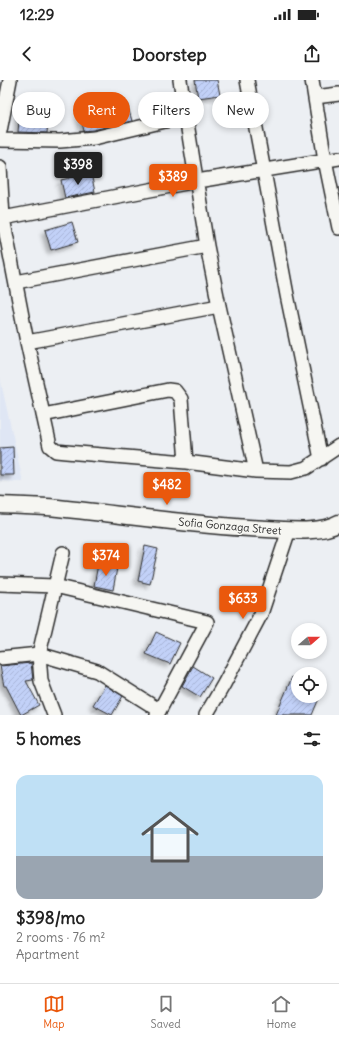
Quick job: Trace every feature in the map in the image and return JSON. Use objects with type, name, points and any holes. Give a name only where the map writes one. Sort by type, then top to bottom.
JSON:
[{"type":"street","points":[[0,131],[10,80]]},
{"type":"street","points":[[180,80],[182,92]]},
{"type":"street","points":[[247,80],[287,295],[321,459]]},
{"type":"street","points":[[312,80],[325,160],[339,226]]},
{"type":"street","points":[[315,98],[339,94]]},
{"type":"street","points":[[0,140],[60,141],[94,138],[138,127]]},
{"type":"street","points":[[188,128],[206,246],[218,306],[256,471]]},
{"type":"street","points":[[3,218],[196,181],[339,158]]},
{"type":"street","points":[[0,167],[3,218],[27,342],[50,446],[56,451],[186,462],[256,471],[291,472],[306,468],[339,446]]},
{"type":"street","points":[[16,282],[206,246]]},
{"type":"street","points":[[27,342],[218,306]]},
{"type":"street","points":[[43,415],[168,390],[175,392],[181,399],[186,462]]},
{"type":"street","name":"Sofia Gonzaga Street","points":[[0,506],[56,508],[228,527],[289,530],[324,528],[339,523]]},
{"type":"street","points":[[206,715],[261,614],[289,530]]},
{"type":"street","points":[[54,715],[41,681],[39,654],[63,553]]},
{"type":"street","points":[[0,584],[55,586],[207,622],[158,713],[97,671],[39,654],[0,658]]},
{"type":"shaded area","points":[[0,378],[23,482],[0,481]]},
{"type":"building","points":[[195,80],[217,80],[219,92],[212,92],[212,96],[204,97],[204,92],[197,92]]},
{"type":"building","points":[[18,128],[47,128],[47,133],[18,132]]},
{"type":"building","points":[[83,128],[102,128],[93,130],[84,131]]},
{"type":"building","points":[[91,173],[95,192],[65,198],[61,180]]},
{"type":"building","points":[[72,222],[78,242],[51,250],[45,230]]},
{"type":"building","points":[[13,447],[14,475],[0,475],[0,448]]},
{"type":"building","points":[[145,546],[158,549],[150,584],[138,581]]},
{"type":"building","points":[[98,564],[117,568],[113,590],[94,586]]},
{"type":"building","points":[[156,632],[180,643],[170,664],[146,654]]},
{"type":"building","points":[[31,663],[33,680],[26,681],[39,705],[21,715],[6,686],[4,686],[0,666]]},
{"type":"building","points":[[193,666],[212,678],[200,697],[182,686]]},
{"type":"building","points":[[291,679],[291,703],[317,703],[312,715],[276,715]]},
{"type":"building","points":[[105,685],[123,696],[112,715],[93,705]]}]
